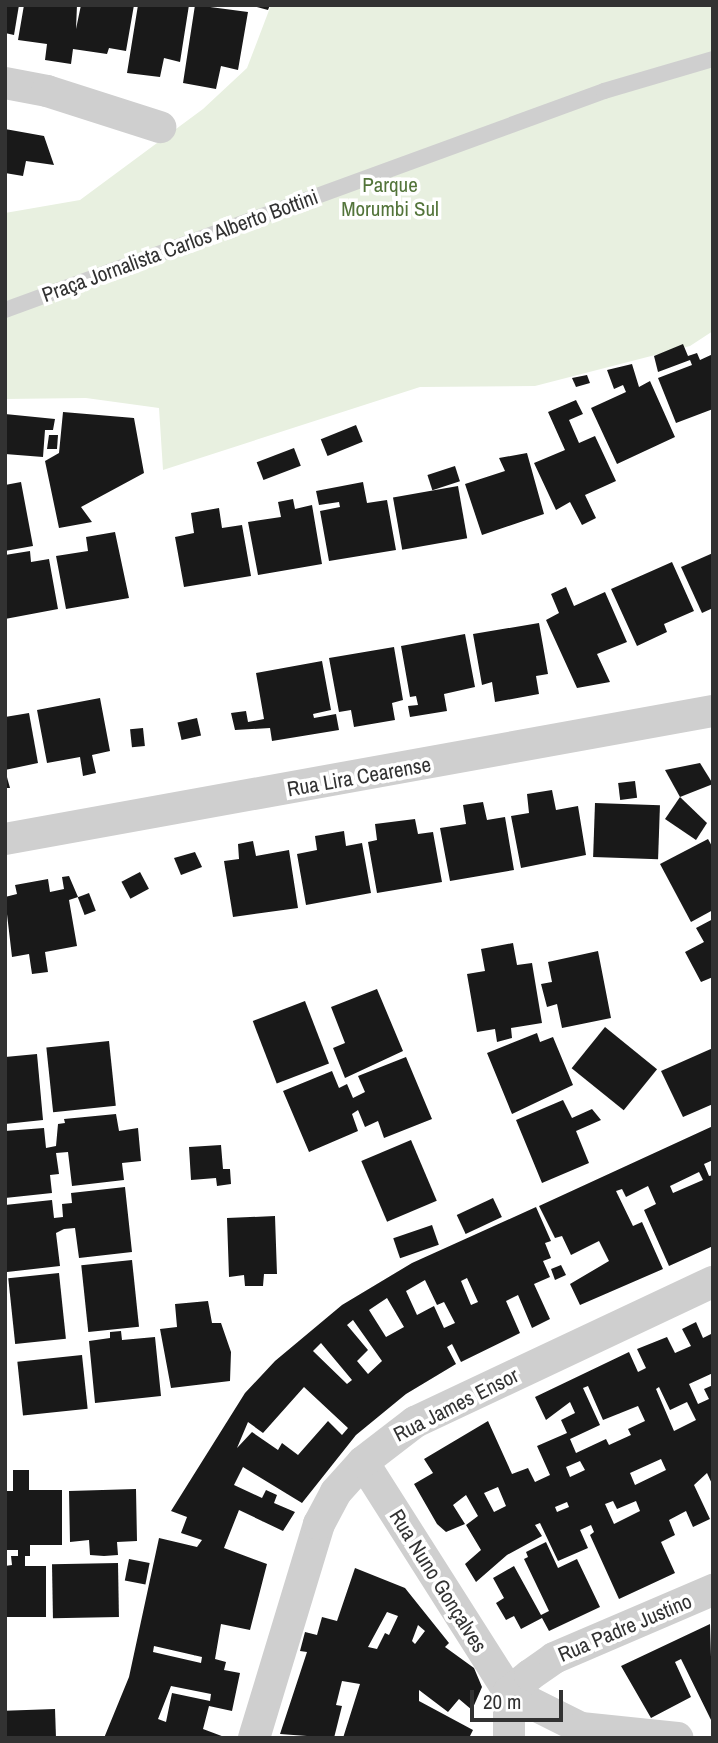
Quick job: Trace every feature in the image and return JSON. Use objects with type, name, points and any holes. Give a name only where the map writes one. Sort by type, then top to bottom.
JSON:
[{"type":"street","points":[[5,83],[47,91],[160,127]]},
{"type":"street","name":"Rua Lira Cearense","points":[[5,839],[713,711]]},
{"type":"street","name":"Rua James Ensor","points":[[254,1738],[319,1524],[336,1492],[363,1462],[415,1422],[713,1282]]},
{"type":"street","name":"Rua Nuno Gonçalves","points":[[363,1462],[509,1692]]},
{"type":"street","name":"Rua Padre Justino","points":[[509,1692],[554,1658],[713,1590]]},
{"type":"street","points":[[509,1738],[509,1692],[582,1728],[677,1738]]},
{"type":"lane","name":"Praça Jornalista Carlos Alberto Bottini","points":[[5,310],[604,91],[713,59]]},
{"type":"green space","name":"Parque Morumbi Sul","points":[[271,5],[713,5],[713,331],[690,346],[535,386],[420,387],[163,470],[159,408],[86,398],[5,399],[5,213],[80,200],[203,109],[247,68]]},
{"type":"building","points":[[5,5],[19,5],[14,35],[5,33]]},
{"type":"building","points":[[24,5],[77,5],[76,29],[81,5],[134,5],[126,51],[109,48],[107,54],[73,49],[71,64],[45,60],[47,44],[18,40]]},
{"type":"building","points":[[138,5],[189,5],[180,62],[164,58],[160,77],[127,73]]},
{"type":"building","points":[[195,5],[248,12],[238,70],[221,66],[216,89],[183,83]]},
{"type":"building","points":[[249,5],[270,5],[268,10]]},
{"type":"building","points":[[5,129],[44,136],[54,165],[26,161],[23,176],[5,173]]},
{"type":"building","points":[[683,344],[688,356],[697,353],[700,360],[713,354],[713,409],[676,423],[658,378],[692,365],[690,360],[658,372],[654,356]]},
{"type":"building","points":[[632,364],[639,387],[650,381],[675,437],[617,464],[591,408],[626,392],[623,385],[614,389],[607,370]]},
{"type":"building","points":[[587,375],[590,383],[576,387],[572,378]]},
{"type":"building","points":[[576,400],[583,414],[569,420],[579,443],[595,436],[616,481],[585,495],[596,518],[582,525],[570,502],[556,510],[534,463],[565,450],[548,412]]},
{"type":"building","points":[[63,412],[134,418],[144,473],[81,507],[92,522],[59,528],[45,461],[59,453]]},
{"type":"building","points":[[5,414],[55,419],[53,430],[45,430],[43,457],[5,454]]},
{"type":"building","points":[[356,425],[363,442],[328,456],[321,439]]},
{"type":"building","points":[[49,435],[58,435],[57,449],[47,449]]},
{"type":"building","points":[[294,448],[301,466],[263,480],[257,462]]},
{"type":"building","points":[[527,453],[544,514],[482,535],[465,484],[505,471],[499,458]]},
{"type":"building","points":[[455,466],[460,481],[432,490],[427,475]]},
{"type":"building","points":[[21,482],[33,546],[5,551],[5,485]]},
{"type":"building","points":[[363,482],[367,503],[387,500],[396,550],[329,561],[320,511],[340,507],[339,502],[319,505],[316,491]]},
{"type":"building","points":[[458,486],[467,538],[402,550],[393,497]]},
{"type":"building","points":[[293,499],[295,509],[312,505],[322,564],[258,575],[248,522],[281,517],[278,502]]},
{"type":"building","points":[[219,508],[222,528],[242,525],[251,576],[184,587],[175,537],[194,533],[191,513]]},
{"type":"building","points":[[115,532],[129,598],[66,609],[56,556],[88,551],[86,537]]},
{"type":"building","points":[[30,551],[31,562],[49,559],[58,609],[5,619],[5,555]]},
{"type":"building","points":[[713,553],[713,608],[702,613],[681,567]]},
{"type":"building","points":[[672,562],[694,611],[664,624],[667,632],[637,646],[611,589]]},
{"type":"building","points":[[566,587],[574,606],[605,592],[627,642],[597,654],[610,682],[577,688],[546,620],[559,613],[551,594]]},
{"type":"building","points":[[539,623],[548,674],[536,676],[539,694],[495,702],[492,682],[482,685],[473,634]]},
{"type":"building","points":[[465,634],[475,687],[444,694],[447,711],[410,717],[408,706],[418,705],[416,696],[410,697],[401,646]]},
{"type":"building","points":[[394,647],[403,700],[392,703],[395,720],[354,727],[351,710],[339,712],[329,658]]},
{"type":"building","points":[[322,661],[331,710],[313,714],[314,718],[336,714],[339,730],[272,741],[270,728],[235,730],[231,713],[246,711],[248,722],[264,719],[256,673]]},
{"type":"building","points":[[100,698],[110,751],[92,755],[96,773],[83,776],[80,757],[47,763],[37,710]]},
{"type":"building","points":[[29,713],[38,763],[5,770],[5,717]]},
{"type":"building","points":[[197,718],[201,736],[182,740],[178,722]]},
{"type":"building","points":[[143,728],[145,746],[132,747],[130,729]]},
{"type":"building","points":[[700,763],[713,784],[680,797],[665,770]]},
{"type":"building","points":[[5,770],[10,788],[5,788]]},
{"type":"building","points":[[635,781],[637,798],[620,800],[618,783]]},
{"type":"building","points":[[552,790],[556,810],[578,806],[586,855],[521,868],[511,816],[529,813],[527,794]]},
{"type":"building","points":[[680,797],[707,823],[696,840],[665,819]]},
{"type":"building","points":[[483,802],[487,820],[505,817],[514,870],[450,881],[440,828],[466,824],[463,805]]},
{"type":"building","points":[[595,803],[660,805],[658,859],[593,857]]},
{"type":"building","points":[[415,819],[418,834],[433,832],[442,882],[377,893],[368,842],[377,840],[375,824]]},
{"type":"building","points":[[344,831],[346,846],[362,843],[371,893],[306,905],[297,854],[317,850],[315,836]]},
{"type":"building","points":[[708,839],[713,848],[713,910],[691,922],[660,864]]},
{"type":"building","points":[[253,841],[256,856],[289,850],[298,908],[233,917],[224,861],[239,859],[238,844]]},
{"type":"building","points":[[195,852],[202,867],[181,875],[174,858]]},
{"type":"building","points":[[140,872],[149,889],[130,899],[121,882]]},
{"type":"building","points":[[69,876],[78,897],[69,900],[77,946],[45,952],[48,972],[32,974],[29,954],[12,957],[5,897],[17,894],[15,885],[48,879],[50,892],[64,889],[62,877]]},
{"type":"building","points":[[89,893],[96,911],[85,915],[78,897]]},
{"type":"building","points":[[713,919],[713,977],[701,982],[685,952],[704,942],[696,928]]},
{"type":"building","points":[[513,943],[517,965],[532,963],[542,1023],[511,1028],[512,1038],[497,1042],[495,1029],[477,1032],[467,974],[485,971],[481,949]]},
{"type":"building","points":[[598,951],[611,1018],[562,1028],[557,1004],[547,1007],[541,984],[552,982],[548,962]]},
{"type":"building","points":[[377,989],[403,1051],[345,1078],[333,1048],[345,1043],[331,1007]]},
{"type":"building","points":[[305,1001],[329,1064],[277,1084],[253,1021]]},
{"type":"building","points":[[605,1027],[657,1069],[624,1110],[572,1068]]},
{"type":"building","points":[[537,1033],[540,1042],[553,1037],[573,1085],[512,1114],[487,1053]]},
{"type":"building","points":[[109,1041],[116,1106],[53,1112],[46,1048]]},
{"type":"building","points":[[713,1048],[713,1104],[683,1117],[661,1071]]},
{"type":"building","points":[[37,1054],[43,1120],[5,1124],[5,1057]]},
{"type":"building","points":[[406,1057],[432,1119],[384,1138],[378,1121],[365,1127],[358,1110],[352,1114],[358,1131],[309,1152],[283,1091],[332,1071],[339,1088],[347,1084],[353,1098],[365,1092],[358,1076]]},
{"type":"building","points":[[563,1100],[572,1118],[592,1109],[601,1120],[576,1131],[589,1163],[542,1183],[516,1120]]},
{"type":"building","points":[[116,1114],[119,1131],[138,1128],[141,1161],[122,1163],[124,1180],[72,1186],[68,1152],[56,1153],[59,1174],[50,1175],[52,1193],[5,1198],[5,1131],[44,1128],[46,1148],[56,1146],[58,1124],[65,1123],[64,1119]]},
{"type":"building","points":[[713,1126],[713,1160],[704,1164],[709,1176],[713,1175],[713,1246],[669,1266],[644,1210],[656,1204],[648,1186],[626,1197],[622,1189],[616,1191],[633,1226],[642,1222],[663,1269],[580,1305],[570,1284],[609,1261],[599,1241],[571,1255],[562,1236],[555,1238],[539,1206]],"holes":[[[699,1172],[703,1180],[673,1193],[670,1186]]]},
{"type":"building","points":[[411,1140],[437,1201],[387,1222],[361,1161]]},
{"type":"building","points":[[221,1145],[223,1169],[230,1169],[231,1184],[217,1186],[216,1178],[191,1180],[189,1147]]},
{"type":"building","points":[[125,1187],[132,1252],[79,1258],[75,1228],[64,1229],[56,1233],[60,1266],[7,1272],[5,1205],[52,1200],[54,1218],[63,1217],[62,1204],[72,1203],[71,1193]]},
{"type":"building","points":[[493,1198],[502,1217],[466,1234],[457,1215]]},
{"type":"building","points":[[536,1207],[551,1241],[545,1243],[551,1258],[543,1261],[550,1277],[534,1284],[550,1319],[532,1328],[518,1295],[506,1301],[520,1333],[461,1362],[452,1344],[447,1347],[456,1364],[406,1394],[356,1435],[302,1503],[243,1467],[234,1485],[262,1498],[266,1490],[277,1495],[274,1503],[295,1512],[283,1531],[239,1510],[224,1548],[267,1564],[250,1630],[221,1624],[215,1659],[226,1662],[224,1670],[240,1673],[232,1711],[209,1706],[203,1729],[227,1738],[104,1738],[129,1677],[159,1538],[197,1547],[202,1540],[181,1533],[187,1517],[171,1511],[245,1393],[275,1361],[342,1305],[412,1263]],"holes":[[[467,1278],[478,1302],[471,1305],[461,1281]],[[425,1280],[437,1305],[444,1302],[455,1323],[444,1328],[434,1306],[417,1315],[406,1291]],[[387,1298],[404,1327],[386,1337],[369,1310]],[[353,1320],[382,1361],[368,1374],[357,1361],[368,1350],[347,1325]],[[321,1343],[352,1380],[347,1384],[313,1351]],[[304,1387],[348,1428],[342,1435],[328,1421],[298,1455],[282,1443],[278,1450],[252,1432],[237,1448],[248,1422],[263,1433]],[[154,1646],[202,1657],[201,1663],[153,1652]],[[171,1686],[211,1694],[210,1701],[172,1693],[166,1722],[158,1719]]]},
{"type":"building","points":[[275,1216],[277,1274],[264,1274],[263,1286],[245,1286],[244,1275],[229,1277],[227,1218]]},
{"type":"building","points":[[432,1225],[439,1245],[400,1258],[393,1238]]},
{"type":"building","points":[[132,1260],[139,1327],[88,1332],[81,1265]]},
{"type":"building","points":[[561,1265],[566,1275],[555,1280],[551,1269]]},
{"type":"building","points":[[59,1273],[66,1339],[15,1344],[8,1278]]},
{"type":"building","points":[[208,1301],[212,1323],[221,1323],[231,1352],[230,1381],[171,1388],[160,1329],[177,1327],[175,1304]]},
{"type":"building","points":[[696,1322],[703,1338],[713,1333],[713,1373],[689,1384],[698,1404],[709,1399],[704,1389],[713,1385],[713,1486],[707,1473],[694,1485],[710,1519],[693,1527],[686,1511],[669,1520],[675,1535],[661,1542],[675,1573],[619,1599],[590,1535],[594,1532],[591,1525],[580,1530],[588,1548],[558,1561],[540,1523],[535,1525],[542,1536],[507,1555],[476,1582],[465,1564],[481,1550],[466,1525],[478,1516],[466,1495],[453,1505],[465,1524],[446,1532],[437,1524],[414,1484],[433,1473],[424,1459],[488,1421],[512,1474],[528,1468],[535,1482],[550,1475],[537,1446],[567,1433],[561,1420],[575,1413],[570,1402],[546,1420],[535,1397],[629,1352],[638,1372],[646,1368],[637,1349],[667,1337],[675,1353],[691,1346],[682,1329]],"holes":[[[588,1386],[603,1420],[638,1406],[645,1421],[628,1429],[631,1435],[609,1445],[606,1439],[576,1453],[570,1439],[600,1425],[583,1388]],[[659,1387],[670,1410],[687,1402],[696,1420],[674,1431],[656,1389]],[[661,1459],[666,1470],[635,1485],[630,1473]],[[580,1461],[585,1470],[570,1477],[566,1467]],[[498,1487],[506,1506],[494,1512],[484,1493]],[[613,1501],[617,1509],[636,1501],[640,1511],[614,1524],[605,1504]],[[567,1502],[569,1507],[557,1512],[555,1507]]]},
{"type":"building","points":[[121,1331],[122,1340],[155,1337],[161,1396],[95,1403],[89,1341],[110,1338],[110,1332]]},
{"type":"building","points":[[82,1355],[88,1409],[23,1415],[17,1362]]},
{"type":"building","points":[[13,1470],[29,1470],[29,1490],[62,1490],[62,1545],[30,1545],[30,1556],[25,1556],[25,1566],[46,1566],[46,1617],[5,1617],[5,1566],[12,1565],[11,1556],[18,1556],[18,1550],[5,1550],[5,1491],[13,1491]]},
{"type":"building","points":[[136,1489],[137,1541],[117,1542],[118,1555],[104,1556],[90,1555],[89,1540],[70,1542],[69,1491]]},
{"type":"building","points":[[546,1542],[558,1568],[577,1559],[600,1607],[549,1631],[542,1618],[521,1629],[514,1616],[506,1620],[496,1603],[504,1598],[493,1578],[514,1566],[541,1615],[549,1611],[524,1559],[528,1557],[526,1552]]},
{"type":"building","points":[[129,1559],[150,1563],[145,1585],[125,1581]]},
{"type":"building","points":[[118,1563],[119,1617],[53,1618],[52,1564]]},
{"type":"building","points":[[355,1568],[405,1588],[449,1643],[445,1647],[474,1668],[482,1687],[472,1710],[459,1699],[448,1712],[419,1690],[419,1701],[473,1730],[469,1738],[343,1738],[360,1684],[342,1681],[336,1705],[342,1706],[334,1738],[280,1734],[307,1652],[300,1651],[305,1632],[317,1635],[322,1617],[337,1621]],"holes":[[[387,1612],[398,1616],[389,1635],[385,1633],[377,1649],[368,1647]],[[418,1625],[425,1631],[415,1644],[412,1641]]]},
{"type":"building","points":[[710,1624],[713,1724],[681,1659],[675,1662],[691,1697],[651,1718],[621,1666]]},
{"type":"building","points":[[55,1709],[56,1738],[6,1738],[5,1711]]}]
